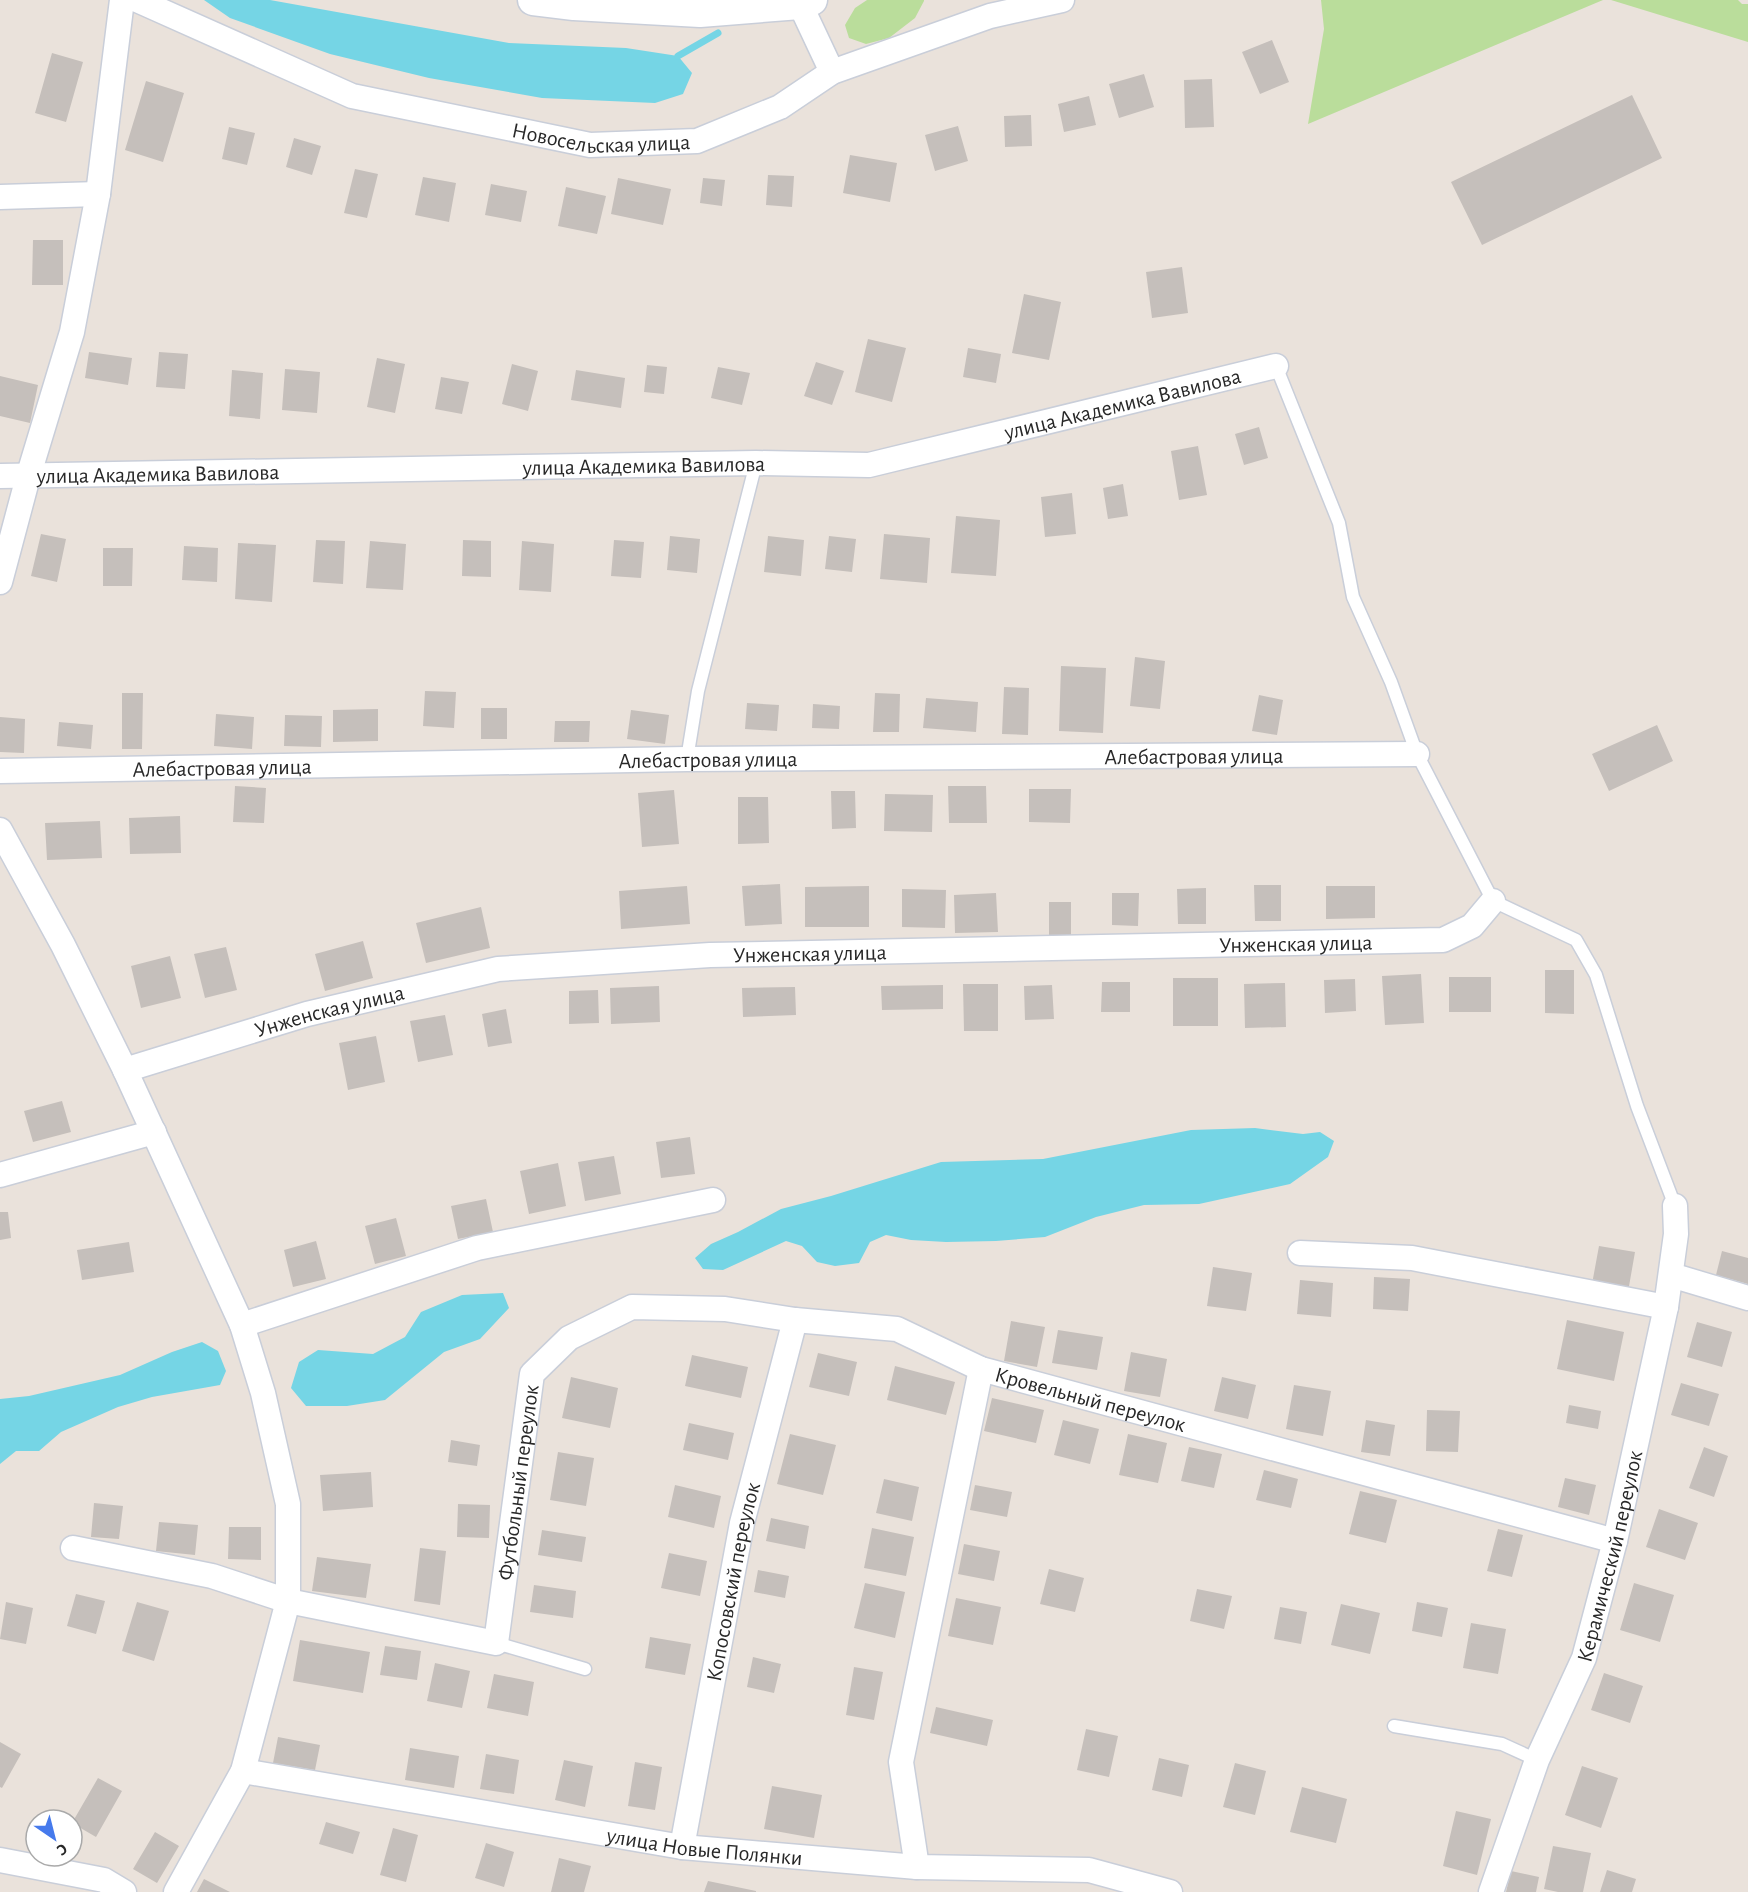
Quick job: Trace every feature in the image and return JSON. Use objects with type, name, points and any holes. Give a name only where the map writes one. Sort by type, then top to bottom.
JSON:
[{"type":"street","points":[[0,582],[28,477],[72,332],[98,194],[122,0]]},
{"type":"street","name":"Новосельская улица","points":[[137,0],[352,96],[590,145],[697,141],[780,107],[832,72],[990,16],[1062,0]]},
{"type":"street","points":[[533,0],[574,5],[700,12],[806,2],[832,72]]},
{"type":"street","points":[[0,197],[98,194]]},
{"type":"street","name":"улица Академика Вавилова","points":[[0,476],[756,463],[869,465],[1276,366]]},
{"type":"street","name":"Алебастровая улица","points":[[0,771],[687,759],[1417,754]]},
{"type":"street","points":[[0,830],[63,945],[125,1070],[242,1325],[263,1393],[288,1504],[288,1601],[243,1771],[176,1892]]},
{"type":"street","name":"Унженская улица","points":[[125,1070],[307,1014],[498,969],[718,955],[1443,940],[1472,926],[1493,901]]},
{"type":"street","points":[[0,1175],[154,1132]]},
{"type":"street","points":[[242,1325],[477,1248],[713,1200]]},
{"type":"street","name":"Керамический переулок","points":[[1491,1892],[1537,1760],[1584,1658],[1615,1541],[1666,1307],[1676,1234],[1675,1206]]},
{"type":"street","points":[[1300,1253],[1412,1258],[1666,1307]]},
{"type":"street","points":[[1671,1275],[1748,1298]]},
{"type":"street","name":"Кровельный переулок","points":[[569,1338],[632,1307],[725,1309],[795,1320],[897,1329],[981,1369],[1615,1541]]},
{"type":"street","name":"Копосовский переулок","points":[[682,1847],[742,1523],[795,1320]]},
{"type":"street","name":"Футбольный переулок","points":[[496,1643],[532,1374],[569,1338]]},
{"type":"street","points":[[917,1867],[901,1762],[981,1369]]},
{"type":"street","points":[[73,1548],[212,1576],[288,1601],[496,1643]]},
{"type":"street","name":"улица Новые Полянки","points":[[243,1771],[682,1847],[917,1867],[1089,1870],[1170,1892]]},
{"type":"street","points":[[0,1860],[104,1880],[124,1892]]},
{"type":"lane","points":[[1276,366],[1339,523],[1353,597],[1391,682],[1417,754],[1493,901],[1576,940],[1596,975],[1637,1106],[1675,1206]]},
{"type":"lane","points":[[687,759],[698,691],[756,463]]},
{"type":"lane","points":[[496,1643],[585,1669]]},
{"type":"lane","points":[[1394,1726],[1502,1744],[1537,1760]]},
{"type":"green space","points":[[867,0],[924,1],[915,18],[889,38],[866,44],[849,38],[845,25],[855,8]]},
{"type":"green space","points":[[1321,0],[1603,0],[1308,124],[1324,29]]},
{"type":"green space","points":[[1611,0],[1738,0],[1742,4],[1748,4],[1748,42]]},
{"type":"water","points":[[204,0],[270,0],[509,43],[626,48],[678,56],[692,73],[683,94],[655,103],[542,98],[429,78],[330,54],[230,18]]},
{"type":"water","points":[[1255,1128],[1303,1134],[1320,1132],[1334,1141],[1328,1157],[1290,1184],[1199,1204],[1144,1205],[1096,1217],[1045,1237],[946,1242],[911,1240],[886,1235],[870,1242],[859,1263],[835,1266],[817,1262],[802,1246],[786,1241],[723,1270],[703,1269],[695,1258],[711,1244],[781,1209],[941,1162],[1043,1159],[1191,1130]]},
{"type":"water","points":[[503,1293],[509,1308],[480,1339],[444,1352],[385,1400],[347,1406],[306,1406],[291,1388],[299,1362],[318,1350],[373,1354],[405,1337],[421,1312],[462,1295]]},
{"type":"water","points":[[202,1342],[218,1351],[226,1371],[220,1385],[152,1397],[118,1407],[61,1432],[39,1451],[16,1451],[0,1464],[0,1399],[29,1396],[120,1375],[172,1352]]},
{"type":"building","points":[[1272,40],[1289,82],[1260,94],[1242,52]]},
{"type":"building","points":[[52,53],[83,62],[66,122],[35,113]]},
{"type":"building","points":[[1144,74],[1154,107],[1119,118],[1109,84]]},
{"type":"building","points":[[1212,79],[1214,127],[1185,128],[1184,80]]},
{"type":"building","points":[[146,81],[184,93],[163,162],[125,150]]},
{"type":"building","points":[[1632,95],[1662,158],[1482,245],[1451,182]]},
{"type":"building","points":[[1089,96],[1096,125],[1064,132],[1058,104]]},
{"type":"building","points":[[1031,115],[1032,146],[1005,147],[1004,116]]},
{"type":"building","points":[[958,126],[968,161],[935,171],[925,135]]},
{"type":"building","points":[[229,127],[255,133],[247,165],[222,159]]},
{"type":"building","points":[[294,138],[321,146],[312,175],[286,167]]},
{"type":"building","points":[[850,155],[897,163],[890,202],[843,193]]},
{"type":"building","points":[[355,169],[378,174],[367,218],[344,213]]},
{"type":"building","points":[[768,175],[794,176],[792,207],[766,205]]},
{"type":"building","points":[[423,177],[456,183],[449,222],[415,215]]},
{"type":"building","points":[[618,178],[671,189],[663,225],[611,214]]},
{"type":"building","points":[[703,178],[725,180],[722,206],[700,203]]},
{"type":"building","points":[[491,184],[527,191],[521,222],[485,215]]},
{"type":"building","points":[[566,187],[606,196],[597,234],[558,226]]},
{"type":"building","points":[[33,240],[63,240],[63,285],[32,285]]},
{"type":"building","points":[[1182,267],[1188,313],[1152,318],[1146,272]]},
{"type":"building","points":[[1024,294],[1061,302],[1049,360],[1012,353]]},
{"type":"building","points":[[868,339],[906,348],[892,402],[855,392]]},
{"type":"building","points":[[968,348],[1001,354],[996,383],[963,377]]},
{"type":"building","points":[[89,352],[132,358],[128,385],[85,378]]},
{"type":"building","points":[[159,352],[188,354],[185,389],[156,387]]},
{"type":"building","points":[[377,358],[405,364],[395,413],[367,407]]},
{"type":"building","points":[[816,362],[844,371],[832,405],[804,396]]},
{"type":"building","points":[[512,364],[538,371],[528,411],[502,404]]},
{"type":"building","points":[[647,365],[667,367],[664,394],[644,392]]},
{"type":"building","points":[[718,367],[750,373],[742,405],[711,398]]},
{"type":"building","points":[[285,369],[320,372],[317,413],[282,410]]},
{"type":"building","points":[[232,370],[263,373],[260,419],[229,416]]},
{"type":"building","points":[[576,370],[625,378],[621,408],[571,400]]},
{"type":"building","points":[[0,376],[38,385],[30,423],[0,416]]},
{"type":"building","points":[[441,377],[469,382],[462,414],[435,409]]},
{"type":"building","points":[[1259,427],[1268,458],[1244,465],[1235,434]]},
{"type":"building","points":[[1198,446],[1207,495],[1179,500],[1171,451]]},
{"type":"building","points":[[1123,484],[1128,516],[1108,519],[1103,488]]},
{"type":"building","points":[[1072,493],[1076,534],[1045,537],[1041,497]]},
{"type":"building","points":[[956,516],[1000,520],[996,576],[951,573]]},
{"type":"building","points":[[41,534],[66,539],[57,582],[31,576]]},
{"type":"building","points":[[884,534],[930,538],[927,583],[880,579]]},
{"type":"building","points":[[670,536],[700,539],[697,573],[667,570]]},
{"type":"building","points":[[768,536],[804,540],[801,576],[764,572]]},
{"type":"building","points":[[829,536],[856,539],[852,572],[825,569]]},
{"type":"building","points":[[316,540],[345,541],[343,584],[313,582]]},
{"type":"building","points":[[463,540],[491,541],[491,577],[462,576]]},
{"type":"building","points":[[614,540],[644,542],[641,578],[611,576]]},
{"type":"building","points":[[370,541],[406,544],[403,590],[366,588]]},
{"type":"building","points":[[522,541],[554,544],[551,592],[519,590]]},
{"type":"building","points":[[238,543],[276,545],[272,602],[235,599]]},
{"type":"building","points":[[184,546],[218,548],[217,582],[182,580]]},
{"type":"building","points":[[103,548],[133,548],[132,586],[103,586]]},
{"type":"building","points":[[1135,657],[1165,661],[1160,709],[1130,706]]},
{"type":"building","points":[[1061,666],[1106,668],[1103,733],[1059,731]]},
{"type":"building","points":[[1004,687],[1029,688],[1028,735],[1002,734]]},
{"type":"building","points":[[425,691],[456,692],[454,728],[423,726]]},
{"type":"building","points":[[122,693],[143,693],[142,749],[122,749]]},
{"type":"building","points":[[875,693],[900,694],[899,732],[873,732]]},
{"type":"building","points":[[1259,695],[1283,700],[1277,735],[1252,731]]},
{"type":"building","points":[[926,698],[978,702],[976,732],[923,728]]},
{"type":"building","points":[[747,703],[779,705],[777,731],[745,729]]},
{"type":"building","points":[[813,704],[840,706],[839,729],[812,728]]},
{"type":"building","points":[[481,708],[507,708],[507,739],[481,739]]},
{"type":"building","points":[[378,709],[378,741],[333,742],[333,710]]},
{"type":"building","points":[[631,710],[669,715],[665,744],[627,739]]},
{"type":"building","points":[[216,714],[254,717],[252,749],[214,746]]},
{"type":"building","points":[[285,715],[322,716],[321,747],[284,746]]},
{"type":"building","points":[[0,717],[25,719],[24,753],[0,752]]},
{"type":"building","points":[[555,721],[590,721],[589,742],[554,742]]},
{"type":"building","points":[[59,722],[93,725],[91,749],[57,746]]},
{"type":"building","points":[[1657,725],[1673,761],[1609,791],[1592,754]]},
{"type":"building","points":[[235,786],[266,788],[264,823],[233,822]]},
{"type":"building","points":[[948,786],[986,786],[987,823],[949,823]]},
{"type":"building","points":[[1029,789],[1071,789],[1070,823],[1029,822]]},
{"type":"building","points":[[674,790],[679,844],[642,847],[638,793]]},
{"type":"building","points":[[831,791],[855,791],[856,828],[832,829]]},
{"type":"building","points":[[885,794],[933,795],[932,832],[884,831]]},
{"type":"building","points":[[738,797],[768,797],[769,843],[738,844]]},
{"type":"building","points":[[180,816],[181,853],[130,854],[129,818]]},
{"type":"building","points":[[100,821],[102,858],[47,860],[45,823]]},
{"type":"building","points":[[780,884],[782,924],[745,926],[742,886]]},
{"type":"building","points":[[1254,885],[1281,885],[1281,921],[1255,921]]},
{"type":"building","points":[[687,886],[690,924],[621,929],[619,891]]},
{"type":"building","points":[[869,886],[869,927],[805,927],[805,887]]},
{"type":"building","points":[[1326,886],[1375,886],[1375,918],[1326,919]]},
{"type":"building","points":[[1206,888],[1206,924],[1178,924],[1177,889]]},
{"type":"building","points":[[902,889],[946,890],[945,928],[902,927]]},
{"type":"building","points":[[996,893],[998,932],[955,933],[954,895]]},
{"type":"building","points":[[1112,893],[1139,893],[1138,926],[1112,925]]},
{"type":"building","points":[[1049,902],[1071,902],[1071,937],[1049,937]]},
{"type":"building","points":[[481,907],[490,948],[426,963],[416,923]]},
{"type":"building","points":[[363,941],[373,978],[325,991],[315,954]]},
{"type":"building","points":[[226,947],[237,990],[205,998],[194,954]]},
{"type":"building","points":[[170,956],[181,998],[141,1008],[131,966]]},
{"type":"building","points":[[1545,970],[1574,970],[1574,1014],[1545,1013]]},
{"type":"building","points":[[1421,974],[1424,1023],[1385,1025],[1382,976]]},
{"type":"building","points":[[1449,977],[1491,977],[1491,1012],[1449,1012]]},
{"type":"building","points":[[1173,978],[1218,978],[1218,1026],[1173,1026]]},
{"type":"building","points":[[1355,979],[1356,1011],[1325,1013],[1324,980]]},
{"type":"building","points":[[1102,982],[1130,982],[1130,1012],[1101,1012]]},
{"type":"building","points":[[1285,983],[1286,1027],[1245,1028],[1244,984]]},
{"type":"building","points":[[963,984],[998,984],[998,1031],[964,1031]]},
{"type":"building","points":[[943,985],[943,1009],[882,1010],[881,986]]},
{"type":"building","points":[[1052,985],[1054,1019],[1025,1020],[1024,986]]},
{"type":"building","points":[[659,986],[660,1022],[611,1024],[610,988]]},
{"type":"building","points":[[795,987],[796,1015],[743,1017],[742,988]]},
{"type":"building","points":[[598,990],[599,1023],[569,1024],[569,991]]},
{"type":"building","points":[[506,1009],[512,1043],[488,1047],[482,1014]]},
{"type":"building","points":[[445,1015],[453,1055],[418,1062],[410,1021]]},
{"type":"building","points":[[376,1036],[385,1082],[348,1090],[339,1043]]},
{"type":"building","points":[[62,1101],[71,1132],[33,1142],[24,1111]]},
{"type":"building","points":[[690,1137],[695,1174],[661,1178],[656,1142]]},
{"type":"building","points":[[614,1156],[621,1194],[585,1201],[578,1162]]},
{"type":"building","points":[[558,1163],[566,1206],[529,1214],[520,1171]]},
{"type":"building","points":[[486,1199],[493,1232],[458,1239],[451,1206]]},
{"type":"building","points":[[0,1212],[8,1212],[11,1238],[0,1240]]},
{"type":"building","points":[[396,1218],[406,1256],[375,1264],[365,1226]]},
{"type":"building","points":[[316,1241],[326,1279],[293,1287],[284,1250]]},
{"type":"building","points":[[129,1242],[134,1272],[82,1280],[77,1250]]},
{"type":"building","points":[[1599,1246],[1635,1252],[1628,1292],[1592,1284]]},
{"type":"building","points":[[1722,1251],[1748,1258],[1748,1284],[1716,1275]]},
{"type":"building","points":[[1213,1267],[1252,1273],[1246,1311],[1207,1306]]},
{"type":"building","points":[[1374,1277],[1410,1279],[1408,1311],[1373,1309]]},
{"type":"building","points":[[1300,1280],[1333,1283],[1331,1317],[1297,1314]]},
{"type":"building","points":[[1567,1320],[1624,1332],[1614,1381],[1557,1369]]},
{"type":"building","points":[[1011,1321],[1045,1327],[1037,1367],[1004,1361]]},
{"type":"building","points":[[1697,1322],[1732,1332],[1722,1367],[1687,1357]]},
{"type":"building","points":[[1058,1330],[1103,1337],[1097,1370],[1052,1363]]},
{"type":"building","points":[[1131,1352],[1167,1359],[1160,1397],[1124,1391]]},
{"type":"building","points":[[818,1353],[857,1362],[849,1396],[809,1387]]},
{"type":"building","points":[[692,1355],[748,1367],[741,1398],[685,1386]]},
{"type":"building","points":[[895,1366],[955,1382],[946,1415],[887,1400]]},
{"type":"building","points":[[571,1377],[618,1388],[610,1428],[562,1418]]},
{"type":"building","points":[[1222,1377],[1256,1385],[1248,1419],[1214,1411]]},
{"type":"building","points":[[1681,1383],[1719,1394],[1709,1426],[1671,1415]]},
{"type":"building","points":[[1294,1385],[1331,1391],[1323,1436],[1286,1429]]},
{"type":"building","points":[[992,1398],[1044,1410],[1036,1443],[984,1431]]},
{"type":"building","points":[[1569,1405],[1601,1411],[1598,1429],[1566,1423]]},
{"type":"building","points":[[1427,1410],[1460,1411],[1458,1452],[1426,1451]]},
{"type":"building","points":[[1063,1420],[1099,1429],[1090,1464],[1054,1455]]},
{"type":"building","points":[[1366,1420],[1395,1425],[1390,1456],[1361,1452]]},
{"type":"building","points":[[689,1423],[734,1433],[728,1460],[683,1450]]},
{"type":"building","points":[[790,1434],[836,1445],[823,1495],[777,1484]]},
{"type":"building","points":[[1128,1434],[1167,1443],[1158,1483],[1119,1475]]},
{"type":"building","points":[[451,1440],[480,1445],[477,1466],[448,1462]]},
{"type":"building","points":[[1189,1447],[1222,1454],[1214,1488],[1181,1481]]},
{"type":"building","points":[[1704,1447],[1728,1456],[1714,1497],[1689,1488]]},
{"type":"building","points":[[558,1452],[594,1458],[586,1506],[550,1500]]},
{"type":"building","points":[[1264,1470],[1298,1479],[1291,1508],[1256,1500]]},
{"type":"building","points":[[371,1472],[373,1507],[323,1511],[320,1475]]},
{"type":"building","points":[[1565,1478],[1596,1485],[1589,1515],[1558,1507]]},
{"type":"building","points":[[884,1479],[919,1487],[912,1521],[876,1513]]},
{"type":"building","points":[[675,1485],[721,1496],[714,1528],[668,1517]]},
{"type":"building","points":[[975,1485],[1012,1492],[1007,1517],[970,1510]]},
{"type":"building","points":[[1360,1491],[1397,1500],[1386,1543],[1349,1534]]},
{"type":"building","points":[[94,1503],[123,1506],[119,1539],[91,1537]]},
{"type":"building","points":[[458,1504],[490,1505],[489,1538],[457,1537]]},
{"type":"building","points":[[1659,1509],[1698,1523],[1685,1560],[1646,1547]]},
{"type":"building","points":[[771,1518],[809,1526],[805,1549],[766,1541]]},
{"type":"building","points":[[159,1522],[198,1525],[195,1555],[156,1551]]},
{"type":"building","points":[[229,1527],[261,1527],[261,1560],[228,1559]]},
{"type":"building","points":[[872,1528],[914,1537],[906,1576],[864,1568]]},
{"type":"building","points":[[1498,1529],[1523,1535],[1512,1577],[1487,1571]]},
{"type":"building","points":[[542,1530],[586,1537],[582,1562],[538,1555]]},
{"type":"building","points":[[964,1544],[1000,1551],[994,1581],[958,1574]]},
{"type":"building","points":[[420,1548],[446,1551],[440,1605],[414,1601]]},
{"type":"building","points":[[669,1553],[707,1561],[700,1596],[661,1588]]},
{"type":"building","points":[[317,1557],[371,1564],[366,1598],[312,1591]]},
{"type":"building","points":[[1049,1569],[1084,1578],[1075,1612],[1040,1604]]},
{"type":"building","points":[[758,1570],[789,1576],[785,1598],[754,1592]]},
{"type":"building","points":[[865,1583],[905,1592],[895,1638],[854,1628]]},
{"type":"building","points":[[1634,1583],[1674,1595],[1660,1642],[1620,1630]]},
{"type":"building","points":[[534,1585],[576,1591],[573,1618],[530,1612]]},
{"type":"building","points":[[1197,1589],[1232,1596],[1224,1629],[1190,1621]]},
{"type":"building","points":[[76,1594],[105,1601],[96,1634],[67,1626]]},
{"type":"building","points":[[956,1598],[1001,1607],[993,1645],[948,1636]]},
{"type":"building","points":[[6,1602],[33,1608],[26,1644],[0,1639]]},
{"type":"building","points":[[137,1602],[169,1611],[154,1661],[122,1651]]},
{"type":"building","points":[[1417,1602],[1448,1608],[1442,1637],[1412,1631]]},
{"type":"building","points":[[1341,1604],[1380,1613],[1370,1654],[1331,1645]]},
{"type":"building","points":[[1280,1607],[1307,1612],[1301,1644],[1274,1639]]},
{"type":"building","points":[[1471,1623],[1506,1629],[1498,1674],[1463,1668]]},
{"type":"building","points":[[650,1637],[691,1644],[685,1675],[645,1668]]},
{"type":"building","points":[[300,1640],[370,1652],[363,1693],[293,1681]]},
{"type":"building","points":[[385,1646],[421,1651],[417,1680],[380,1675]]},
{"type":"building","points":[[753,1657],[781,1664],[774,1693],[747,1687]]},
{"type":"building","points":[[435,1663],[470,1671],[462,1708],[427,1701]]},
{"type":"building","points":[[854,1667],[883,1672],[874,1720],[846,1715]]},
{"type":"building","points":[[1604,1673],[1643,1686],[1630,1723],[1591,1710]]},
{"type":"building","points":[[494,1674],[534,1682],[528,1716],[487,1708]]},
{"type":"building","points":[[936,1707],[993,1720],[987,1746],[930,1733]]},
{"type":"building","points":[[1086,1729],[1118,1736],[1109,1777],[1077,1770]]},
{"type":"building","points":[[278,1737],[320,1745],[315,1770],[273,1763]]},
{"type":"building","points":[[0,1742],[21,1754],[2,1788],[0,1787]]},
{"type":"building","points":[[410,1748],[459,1756],[454,1788],[405,1780]]},
{"type":"building","points":[[486,1754],[519,1760],[514,1794],[480,1789]]},
{"type":"building","points":[[1159,1758],[1189,1765],[1182,1797],[1152,1790]]},
{"type":"building","points":[[564,1760],[593,1766],[585,1807],[555,1800]]},
{"type":"building","points":[[635,1762],[662,1767],[655,1810],[628,1806]]},
{"type":"building","points":[[1235,1763],[1266,1771],[1255,1815],[1223,1807]]},
{"type":"building","points":[[1582,1766],[1618,1778],[1601,1828],[1565,1815]]},
{"type":"building","points":[[98,1778],[122,1791],[96,1837],[84,1830],[84,1808],[81,1808]]},
{"type":"building","points":[[772,1786],[822,1795],[814,1838],[764,1829]]},
{"type":"building","points":[[1302,1787],[1347,1799],[1336,1843],[1290,1832]]},
{"type":"building","points":[[1456,1811],[1491,1819],[1477,1875],[1443,1866]]},
{"type":"building","points":[[326,1822],[360,1832],[353,1854],[319,1844]]},
{"type":"building","points":[[393,1828],[418,1835],[406,1882],[380,1875]]},
{"type":"building","points":[[155,1832],[179,1846],[157,1883],[133,1869]]},
{"type":"building","points":[[486,1843],[514,1852],[504,1887],[475,1878]]},
{"type":"building","points":[[1553,1846],[1591,1853],[1583,1892],[1558,1892],[1544,1889]]},
{"type":"building","points":[[559,1858],[591,1866],[584,1892],[551,1892]]},
{"type":"building","points":[[1607,1870],[1636,1879],[1632,1892],[1600,1892]]},
{"type":"building","points":[[1511,1871],[1539,1877],[1536,1892],[1506,1892]]},
{"type":"building","points":[[204,1879],[230,1892],[197,1892]]},
{"type":"building","points":[[708,1881],[756,1891],[756,1892],[704,1892]]},
{"type":"waterway","points":[[678,56],[718,33]]}]
